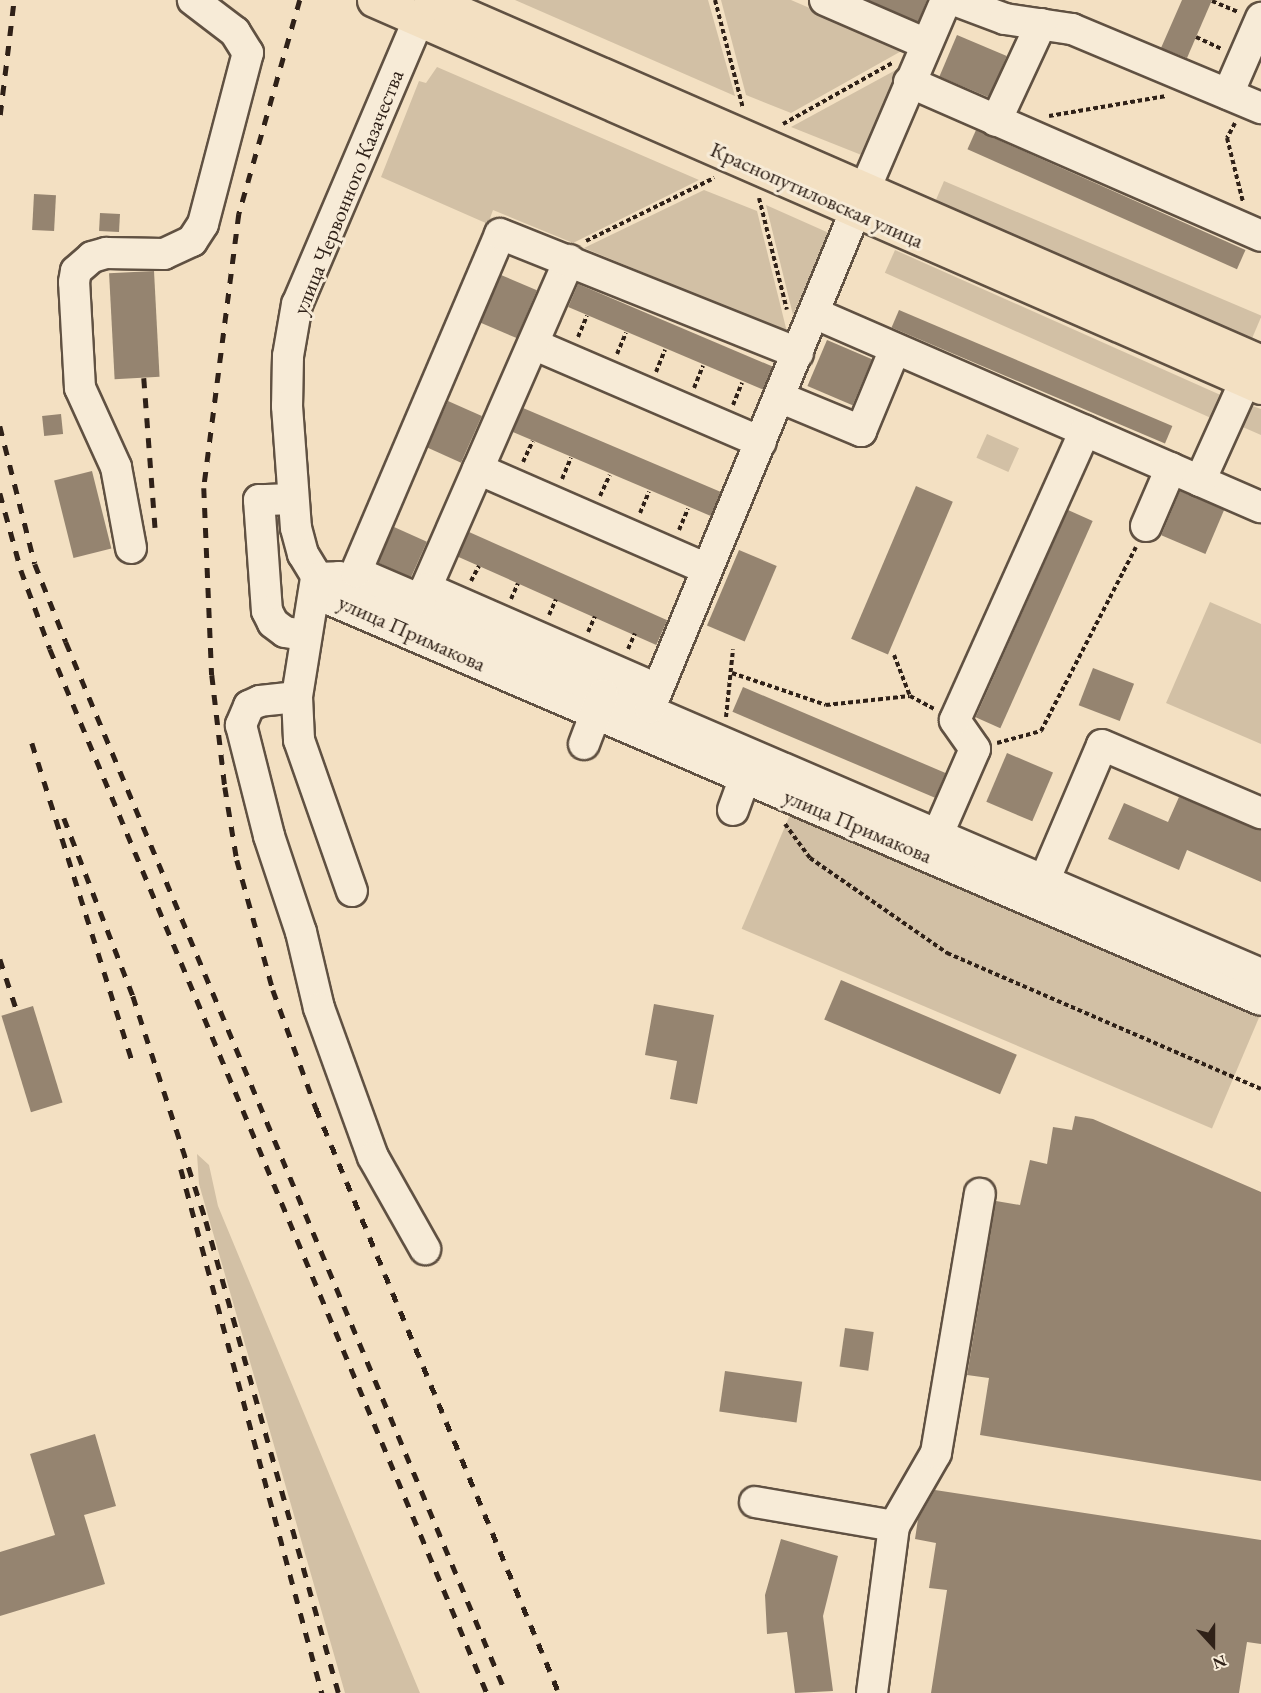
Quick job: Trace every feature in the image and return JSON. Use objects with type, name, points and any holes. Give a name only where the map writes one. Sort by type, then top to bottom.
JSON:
[{"type":"main road","name":"Краснопутиловская улица","points":[[374,0],[424,10],[477,12],[860,201]]},
{"type":"main road","name":"Краснопутиловская улица","points":[[424,10],[860,201],[1257,367]]},
{"type":"street","points":[[131,548],[116,467],[80,388],[74,282],[76,271],[92,257],[164,254],[192,241],[203,224],[248,53],[235,32],[192,0]]},
{"type":"street","points":[[825,0],[926,44]]},
{"type":"street","points":[[426,588],[648,711],[705,568],[798,353],[909,82],[946,0]]},
{"type":"street","points":[[954,0],[1005,19],[1072,28],[1237,98],[1261,18]]},
{"type":"street","name":"улица Червонного Казачества","points":[[315,578],[303,554],[293,499],[288,386],[297,304],[424,10]]},
{"type":"street","points":[[1000,123],[1041,24]]},
{"type":"street","points":[[909,82],[1256,234]]},
{"type":"street","points":[[569,260],[421,600],[356,572],[500,234],[569,260],[798,353]]},
{"type":"street","points":[[814,313],[1261,507]]},
{"type":"street","points":[[533,344],[761,441]]},
{"type":"street","points":[[779,396],[861,431],[895,349]]},
{"type":"street","points":[[1200,481],[1257,367]]},
{"type":"street","points":[[933,846],[975,749],[955,720],[1085,431]]},
{"type":"street","points":[[1143,533],[1171,468]]},
{"type":"street","points":[[478,469],[705,568]]},
{"type":"street","points":[[293,499],[259,500],[267,611],[273,623],[285,632],[305,634]]},
{"type":"street","points":[[315,578],[297,697],[299,740],[352,891]]},
{"type":"street","name":"улица Примакова","points":[[315,578],[339,578],[600,702],[648,711],[933,846],[1040,892],[1261,1000]]},
{"type":"street","points":[[297,697],[260,701],[249,706],[241,725],[269,836],[301,932],[319,1008],[373,1157],[425,1249]]},
{"type":"street","points":[[584,744],[600,702]]},
{"type":"street","name":"улица Примакова","points":[[648,711],[745,777],[933,846]]},
{"type":"street","points":[[1040,892],[1102,745],[1261,813]]},
{"type":"street","points":[[733,810],[745,777]]},
{"type":"street","name":"улица Примакова","points":[[1040,892],[1261,974]]},
{"type":"street","points":[[872,1693],[894,1526],[936,1453],[980,1194]]},
{"type":"street","points":[[755,1502],[894,1526]]},
{"type":"path","points":[[715,0],[743,109]]},
{"type":"path","points":[[777,128],[926,44]]},
{"type":"path","points":[[1000,123],[1237,98],[1227,138],[1256,234]]},
{"type":"path","points":[[569,260],[576,246],[714,178]]},
{"type":"path","points":[[759,197],[798,353]]},
{"type":"path","points":[[989,745],[1041,731],[1143,533]]},
{"type":"path","points":[[725,718],[733,650]]},
{"type":"path","points":[[894,655],[910,696]]},
{"type":"path","points":[[732,673],[826,705],[910,696],[955,720]]},
{"type":"path","points":[[783,820],[810,858],[947,953],[1261,1089]]},
{"type":"shaded area","points":[[515,0],[708,0],[735,96]]},
{"type":"shaded area","points":[[721,0],[791,0],[905,49],[791,113],[746,95]]},
{"type":"shaded area","points":[[905,65],[864,156],[791,127]]},
{"type":"shaded area","points":[[437,67],[699,180],[573,243],[493,210],[488,224],[381,177],[419,81],[426,83]]},
{"type":"shaded area","points":[[944,181],[1261,316],[1252,338],[935,203]]},
{"type":"shaded area","points":[[704,190],[757,211],[787,332],[584,248]]},
{"type":"shaded area","points":[[766,205],[829,233],[793,315]]},
{"type":"shaded area","points":[[895,250],[1228,398],[1218,421],[885,273]]},
{"type":"shaded area","points":[[1247,404],[1261,409],[1261,435],[1238,425]]},
{"type":"shaded area","points":[[987,434],[1019,448],[1008,472],[976,458]]},
{"type":"shaded area","points":[[1210,602],[1261,624],[1261,744],[1166,703]]},
{"type":"shaded area","points":[[792,810],[1261,1009],[1212,1128],[742,929]]},
{"type":"shaded area","points":[[197,1154],[209,1165],[218,1206],[420,1693],[345,1693],[199,1184]]},
{"type":"building","points":[[868,0],[927,0],[918,22]]},
{"type":"building","points":[[1182,0],[1212,0],[1187,58],[1161,48]]},
{"type":"building","points":[[957,35],[1007,56],[989,98],[939,76]]},
{"type":"building","points":[[976,130],[1245,250],[1237,269],[967,149]]},
{"type":"building","points":[[34,194],[56,195],[54,231],[32,230]]},
{"type":"building","points":[[100,213],[120,214],[119,232],[99,231]]},
{"type":"building","points":[[154,271],[160,377],[115,379],[109,273]]},
{"type":"building","points":[[501,275],[537,290],[517,338],[481,323]]},
{"type":"building","points":[[578,284],[773,367],[763,390],[568,307]]},
{"type":"building","points":[[899,310],[1172,426],[1165,444],[892,327]]},
{"type":"building","points":[[827,340],[872,359],[853,405],[807,386]]},
{"type":"building","points":[[448,401],[482,416],[461,463],[427,448]]},
{"type":"building","points":[[523,408],[721,492],[711,516],[513,432]]},
{"type":"building","points":[[61,414],[63,434],[44,436],[42,416]]},
{"type":"building","points":[[92,471],[111,549],[74,558],[54,480]]},
{"type":"building","points":[[916,486],[953,502],[888,654],[851,639]]},
{"type":"building","points":[[1180,491],[1224,510],[1205,554],[1161,535]]},
{"type":"building","points":[[1068,510],[1093,521],[1000,728],[976,717]]},
{"type":"building","points":[[394,527],[427,542],[411,577],[378,563]]},
{"type":"building","points":[[469,532],[667,620],[656,645],[458,557]]},
{"type":"building","points":[[739,550],[777,566],[745,642],[707,625]]},
{"type":"building","points":[[1093,668],[1134,684],[1120,721],[1079,705]]},
{"type":"building","points":[[743,687],[946,773],[935,798],[732,712]]},
{"type":"building","points":[[1007,753],[1053,773],[1032,821],[986,802]]},
{"type":"building","points":[[1179,797],[1261,830],[1261,882],[1187,850],[1179,870],[1108,839],[1124,803],[1168,822]]},
{"type":"building","points":[[841,980],[1017,1055],[1000,1094],[824,1020]]},
{"type":"building","points":[[654,1004],[714,1015],[697,1104],[670,1099],[677,1061],[645,1055]]},
{"type":"building","points":[[33,1006],[63,1103],[31,1112],[1,1016]]},
{"type":"building","points":[[1075,1116],[1093,1119],[1261,1192],[1261,1481],[980,1435],[989,1378],[967,1375],[996,1201],[1020,1205],[1030,1160],[1047,1164],[1053,1127],[1072,1130]]},
{"type":"building","points":[[845,1328],[874,1332],[868,1371],[840,1367]]},
{"type":"building","points":[[725,1371],[802,1382],[797,1422],[719,1412]]},
{"type":"building","points":[[95,1434],[116,1506],[84,1515],[105,1584],[0,1616],[0,1552],[55,1535],[30,1454]]},
{"type":"building","points":[[935,1490],[1261,1540],[1261,1644],[1247,1642],[1239,1693],[931,1693],[947,1590],[929,1588],[936,1543],[915,1539],[918,1519]]},
{"type":"building","points":[[781,1539],[838,1556],[823,1616],[833,1691],[795,1693],[787,1632],[767,1634],[765,1595]]},
{"type":"railway","points":[[0,115],[14,0]]},
{"type":"railway","points":[[300,0],[239,214],[204,488],[212,675],[225,787],[237,860],[273,990],[316,1108],[559,1693]]},
{"type":"railway","points":[[144,378],[156,536]]},
{"type":"railway","points":[[0,426],[35,564],[66,642],[506,1693]]},
{"type":"railway","points":[[0,493],[21,570],[50,649],[487,1693]]},
{"type":"railway","points":[[32,743],[132,1061]]},
{"type":"railway","points":[[64,818],[133,996],[206,1221],[339,1693]]},
{"type":"railway","points":[[0,959],[17,1011]]},
{"type":"railway","points":[[181,1169],[322,1693]]}]
